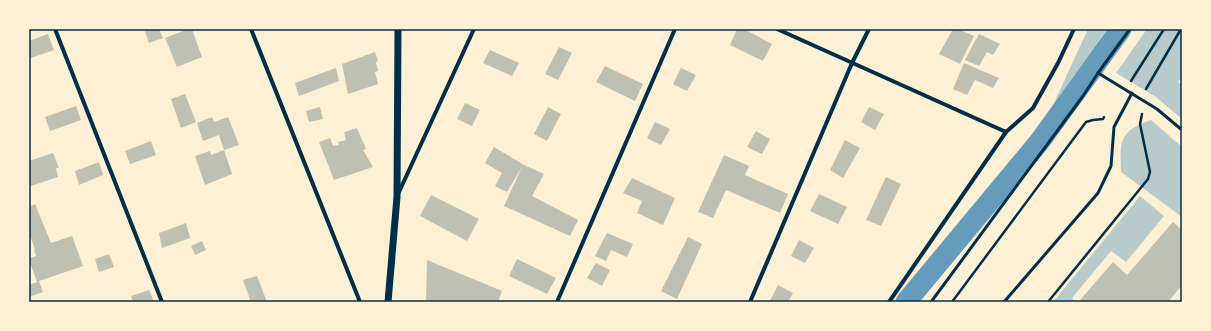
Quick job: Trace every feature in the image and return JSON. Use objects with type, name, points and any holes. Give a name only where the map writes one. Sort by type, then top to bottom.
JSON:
[{"type":"street","points":[[55,29],[162,302]]},
{"type":"street","points":[[251,29],[360,302]]},
{"type":"street","points":[[388,302],[397,197],[398,29]]},
{"type":"street","points":[[397,197],[474,29]]},
{"type":"street","points":[[557,302],[675,29]]},
{"type":"street","points":[[777,29],[1006,132]]},
{"type":"street","points":[[750,302],[852,63],[869,29]]},
{"type":"street","points":[[890,302],[1006,132],[1033,108],[1058,64],[1074,29]]},
{"type":"lane","points":[[931,302],[1083,96],[1130,29]]},
{"type":"lane","points":[[1098,73],[1157,108],[1182,130]]},
{"type":"lane","points":[[1004,302],[1098,192],[1110,166],[1114,127],[1132,93]]},
{"type":"path","points":[[1125,89],[1164,29]]},
{"type":"path","points":[[1048,302],[1148,179],[1150,172],[1140,124],[1146,91],[1181,29]]},
{"type":"path","points":[[952,302],[1086,122],[1103,119],[1108,113]]},
{"type":"shaded area","points":[[1088,29],[1113,29],[1043,127]]},
{"type":"shaded area","points":[[1147,29],[1182,29],[1182,77],[1178,82],[1182,85],[1182,119],[1156,97],[1116,73]]},
{"type":"shaded area","points":[[1151,120],[1182,147],[1182,217],[1121,172],[1121,152],[1124,138],[1133,128]]},
{"type":"shaded area","points":[[1140,196],[1164,216],[1126,262],[1111,251],[1072,298],[1076,302],[1053,302]]},
{"type":"building","points":[[144,29],[159,29],[163,38],[149,43]]},
{"type":"building","points":[[192,29],[202,57],[177,67],[165,38]]},
{"type":"building","points":[[737,29],[744,29],[772,44],[763,61],[730,45]]},
{"type":"building","points":[[953,29],[958,29],[974,36],[960,64],[939,54]]},
{"type":"building","points":[[48,34],[54,50],[31,58],[29,53],[29,41]]},
{"type":"building","points":[[979,34],[1000,44],[993,55],[987,52],[979,66],[965,60]]},
{"type":"building","points":[[559,47],[572,53],[558,80],[545,74]]},
{"type":"building","points":[[490,50],[519,63],[512,76],[483,63]]},
{"type":"building","points":[[375,52],[378,61],[376,62],[378,71],[375,72],[378,84],[348,94],[342,64]]},
{"type":"building","points":[[964,63],[999,78],[993,88],[975,80],[967,95],[953,89]]},
{"type":"building","points":[[605,66],[643,84],[635,101],[596,82]]},
{"type":"building","points":[[336,68],[339,81],[299,96],[295,83]]},
{"type":"building","points":[[681,68],[696,75],[687,91],[673,84]]},
{"type":"building","points":[[185,94],[196,122],[181,128],[171,99]]},
{"type":"building","points":[[465,103],[480,110],[472,126],[457,119]]},
{"type":"building","points":[[76,106],[81,120],[50,131],[45,117]]},
{"type":"building","points":[[320,107],[323,119],[309,122],[306,111]]},
{"type":"building","points":[[548,107],[561,114],[547,141],[534,134]]},
{"type":"building","points":[[869,107],[884,114],[875,130],[861,122]]},
{"type":"building","points":[[212,117],[214,122],[228,117],[239,145],[224,150],[219,135],[203,141],[197,123]]},
{"type":"building","points":[[655,122],[670,129],[661,145],[647,138]]},
{"type":"building","points":[[357,128],[366,149],[363,150],[373,167],[334,180],[319,142],[330,138],[333,146],[339,145],[338,142],[346,140],[344,132]]},
{"type":"building","points":[[756,131],[770,139],[762,154],[747,147]]},
{"type":"building","points":[[845,140],[860,148],[843,178],[830,170]]},
{"type":"building","points":[[151,141],[156,155],[130,164],[125,151]]},
{"type":"building","points":[[494,147],[524,165],[544,174],[532,196],[578,220],[570,236],[504,206],[522,167],[507,192],[495,186],[502,173],[485,163]]},
{"type":"building","points":[[224,150],[232,174],[205,185],[195,156],[210,151],[211,155]]},
{"type":"building","points":[[53,153],[59,168],[56,168],[58,177],[31,186],[29,179],[29,161]]},
{"type":"building","points":[[724,155],[749,166],[745,175],[788,194],[780,213],[726,190],[713,218],[698,212]]},
{"type":"building","points":[[99,162],[103,175],[79,185],[75,171]]},
{"type":"building","points":[[886,177],[901,184],[881,226],[866,220]]},
{"type":"building","points":[[632,178],[675,198],[663,225],[637,213],[642,201],[623,193]]},
{"type":"building","points":[[819,194],[847,207],[838,224],[810,211]]},
{"type":"building","points":[[431,195],[479,219],[467,241],[420,216]]},
{"type":"building","points":[[35,204],[51,243],[72,236],[83,266],[39,281],[43,292],[29,297],[29,285],[37,282],[29,260],[29,258],[36,256],[29,233],[29,207]]},
{"type":"building","points":[[1173,222],[1182,230],[1182,285],[1168,302],[1082,302],[1080,300],[1113,262],[1127,275]]},
{"type":"building","points":[[186,223],[190,238],[162,248],[159,233]]},
{"type":"building","points":[[607,233],[633,244],[627,257],[611,250],[606,261],[595,256]]},
{"type":"building","points":[[688,237],[702,244],[677,299],[661,291]]},
{"type":"building","points":[[799,240],[814,248],[805,263],[791,256]]},
{"type":"building","points":[[202,241],[206,250],[195,255],[191,246]]},
{"type":"building","points":[[109,254],[114,267],[99,272],[95,259]]},
{"type":"building","points":[[517,259],[556,278],[547,294],[509,276]]},
{"type":"building","points":[[427,260],[502,291],[498,302],[426,302]]},
{"type":"building","points":[[596,263],[610,270],[602,286],[587,278]]},
{"type":"building","points":[[257,276],[267,302],[251,302],[243,280]]},
{"type":"building","points":[[778,285],[793,293],[788,302],[770,301]]},
{"type":"building","points":[[149,290],[154,302],[133,302],[131,296]]},
{"type":"waterway","points":[[906,302],[1040,141],[1121,29]]}]
